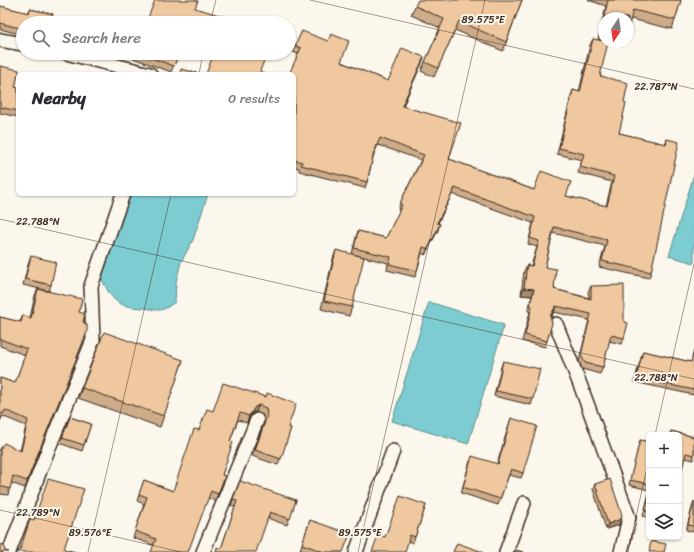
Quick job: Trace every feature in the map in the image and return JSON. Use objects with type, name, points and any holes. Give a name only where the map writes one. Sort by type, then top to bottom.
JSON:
[{"type":"street","points":[[0,40],[16,43]]},
{"type":"street","points":[[94,60],[142,72]]},
{"type":"street","points":[[9,552],[46,455],[93,340],[91,286],[122,196]]},
{"type":"street","points":[[556,324],[581,387],[629,518],[621,552]]},
{"type":"street","points":[[203,552],[257,420]]},
{"type":"street","points":[[356,552],[393,450]]},
{"type":"street","points":[[506,552],[524,503]]},
{"type":"water","points":[[694,174],[694,263],[669,256]]},
{"type":"water","points":[[130,196],[207,196],[193,240],[181,262],[176,282],[175,302],[160,310],[127,306],[117,302],[113,298],[101,278]]},
{"type":"water","points":[[429,302],[504,325],[468,444],[392,421]]},
{"type":"building","points":[[155,0],[195,0],[198,1],[195,8],[222,16],[149,16]]},
{"type":"building","points":[[418,0],[522,0],[506,42],[459,21],[438,68],[425,62],[444,19],[415,6]]},
{"type":"building","points":[[608,0],[681,0],[675,20],[633,10],[632,12],[605,12]]},
{"type":"building","points":[[0,6],[29,13],[30,9],[53,14],[53,16],[16,16],[16,27],[0,23]]},
{"type":"building","points":[[302,31],[328,41],[331,34],[349,41],[341,62],[388,81],[402,48],[424,57],[402,106],[461,123],[449,159],[534,190],[541,171],[571,182],[566,196],[607,206],[614,176],[580,167],[584,154],[559,148],[573,90],[580,92],[593,39],[598,40],[598,48],[607,48],[600,76],[628,83],[624,102],[626,103],[619,133],[666,144],[667,139],[679,142],[651,272],[602,261],[607,240],[554,227],[545,267],[556,269],[554,289],[591,299],[591,286],[624,285],[624,322],[628,323],[624,338],[611,335],[603,367],[585,363],[581,355],[591,314],[556,306],[550,316],[552,323],[547,341],[525,335],[532,306],[530,305],[534,289],[524,288],[527,265],[532,266],[539,241],[530,238],[535,217],[455,188],[437,223],[440,224],[428,249],[423,247],[417,271],[389,264],[391,257],[354,248],[358,231],[386,238],[402,205],[400,203],[424,155],[380,138],[374,152],[367,182],[301,165],[302,162],[296,160],[296,72],[290,72],[301,48],[296,46]]},
{"type":"building","points":[[157,60],[176,60],[174,66]]},
{"type":"building","points":[[211,60],[264,60],[260,71],[262,72],[207,72]]},
{"type":"building","points":[[0,66],[19,70],[19,72],[16,72],[16,111],[0,107]]},
{"type":"building","points":[[181,69],[194,72],[180,72]]},
{"type":"building","points":[[336,250],[364,257],[352,307],[324,301]]},
{"type":"building","points":[[31,256],[56,262],[51,285],[25,279]]},
{"type":"building","points":[[38,289],[82,299],[79,312],[85,314],[83,322],[87,325],[87,332],[27,481],[13,476],[10,489],[0,486],[0,449],[4,443],[21,451],[28,420],[5,410],[3,414],[0,413],[0,378],[15,383],[27,349],[0,339],[0,317],[21,322],[23,315],[31,318]]},
{"type":"building","points":[[104,332],[183,360],[164,416],[82,388]]},
{"type":"building","points":[[643,351],[691,362],[694,352],[694,390],[636,378]]},
{"type":"building","points":[[503,361],[540,369],[533,399],[496,391]]},
{"type":"building","points":[[223,383],[266,397],[267,393],[296,404],[288,427],[291,428],[281,459],[255,450],[267,416],[266,408],[259,405],[255,407],[249,416],[240,413],[230,441],[233,442],[222,475],[225,476],[218,494],[211,491],[188,552],[151,552],[156,539],[135,531],[147,497],[139,494],[144,480],[173,491],[194,429],[199,430],[207,409],[213,411]]},
{"type":"building","points":[[70,417],[91,424],[84,445],[62,438]]},
{"type":"building","points":[[511,418],[537,426],[523,473],[511,469],[500,499],[463,487],[472,456],[498,464]]},
{"type":"building","points":[[682,434],[694,437],[694,455],[686,453],[682,469]]},
{"type":"building","points":[[640,440],[646,441],[646,483],[630,480]]},
{"type":"building","points":[[48,479],[84,489],[64,549],[76,552],[16,552],[20,550],[30,519],[34,520]]},
{"type":"building","points":[[610,479],[622,515],[621,519],[608,524],[595,484]]},
{"type":"building","points":[[240,481],[296,500],[290,519],[270,512],[256,552],[216,552],[217,547],[221,549],[237,501],[233,499]]},
{"type":"building","points":[[400,496],[426,505],[415,537],[410,535],[405,552],[372,552],[378,535],[385,537]]},
{"type":"building","points":[[694,501],[694,526],[688,525]]},
{"type":"building","points":[[310,520],[350,534],[343,552],[324,552],[302,544]]},
{"type":"building","points":[[651,541],[666,544],[664,552],[649,552]]},
{"type":"building","points":[[457,543],[483,552],[453,552]]},
{"type":"building","points":[[0,544],[4,545],[5,551],[9,552],[0,552]]}]
